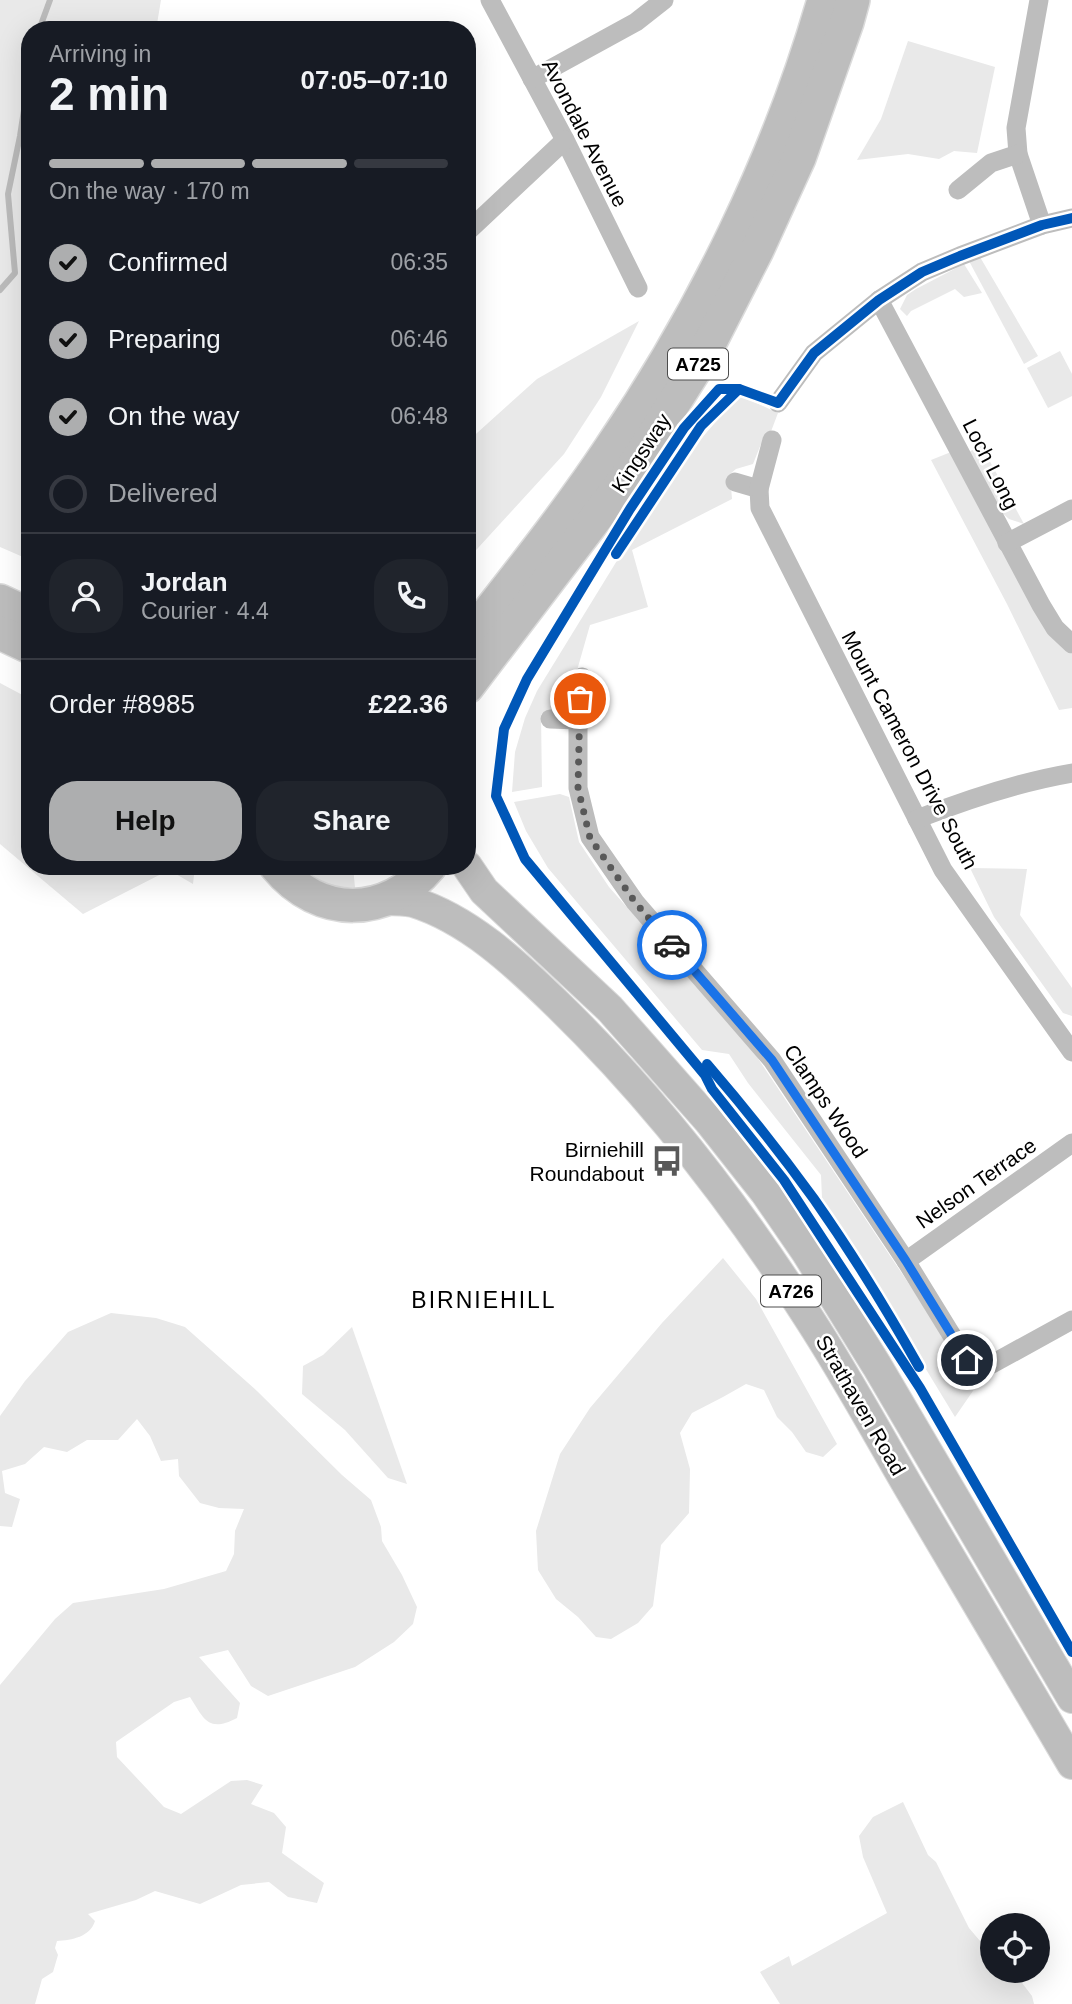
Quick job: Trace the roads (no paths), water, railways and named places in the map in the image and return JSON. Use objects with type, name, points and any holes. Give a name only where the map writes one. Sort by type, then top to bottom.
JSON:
[{"type":"highway","name":"Kingsway","points":[[476,628],[565,513],[611,447],[690,318],[755,188],[794,90],[824,0]]},
{"type":"highway","name":"Kingsway","points":[[476,675],[627,477],[701,360],[757,250],[799,158],[853,0]]},
{"type":"highway","points":[[0,601],[21,611]]},
{"type":"highway","points":[[0,633],[21,643]]},
{"type":"highway","name":"A726","points":[[285,875],[296,887],[322,901],[352,906],[385,901],[422,875]]},
{"type":"main road","name":"Strathaven Road","points":[[472,875],[493,900],[610,1009],[709,1121],[765,1192],[807,1253],[877,1366],[1072,1699]]},
{"type":"main road","name":"Strathaven Road","points":[[385,901],[411,901],[440,913],[500,953],[587,1033],[658,1111],[738,1213],[811,1321],[1072,1764]]},
{"type":"street","name":"Avondale Avenue","points":[[490,0],[565,140],[638,288]]},
{"type":"street","points":[[532,79],[636,22],[664,0]]},
{"type":"street","points":[[1040,0],[1016,128],[1018,154],[1042,225]]},
{"type":"street","points":[[476,224],[565,140]]},
{"type":"street","points":[[958,190],[991,163],[1018,154]]},
{"type":"street","points":[[778,403],[814,353],[879,300],[922,272],[1042,225],[1072,218]]},
{"type":"street","name":"Loch Long","points":[[879,300],[1007,543],[1055,628],[1072,644]]},
{"type":"street","name":"Mount Cameron Drive South","points":[[772,440],[759,489],[760,508],[943,870],[1070,1043]]},
{"type":"street","points":[[735,482],[759,489]]},
{"type":"street","points":[[1007,543],[1072,509]]},
{"type":"street","name":"Clamps Wood","points":[[582,677],[578,720],[578,788],[590,838],[635,902],[772,1060],[906,1261],[967,1360],[992,1364],[1072,1320]]},
{"type":"street","points":[[550,719],[578,720]]},
{"type":"street","points":[[917,819],[1036,779],[1072,773]]},
{"type":"street","name":"Nelson Terrace","points":[[906,1261],[1072,1143]]},
{"type":"waterway","points":[[42,21],[50,0]]},
{"type":"waterway","points":[[0,290],[15,273],[8,194],[21,130]]},
{"type":"place","name":"Birniehill Roundabout","points":[[667,1161]]},
{"type":"district","name":"BIRNIEHILL","points":[[484,1300]]}]
